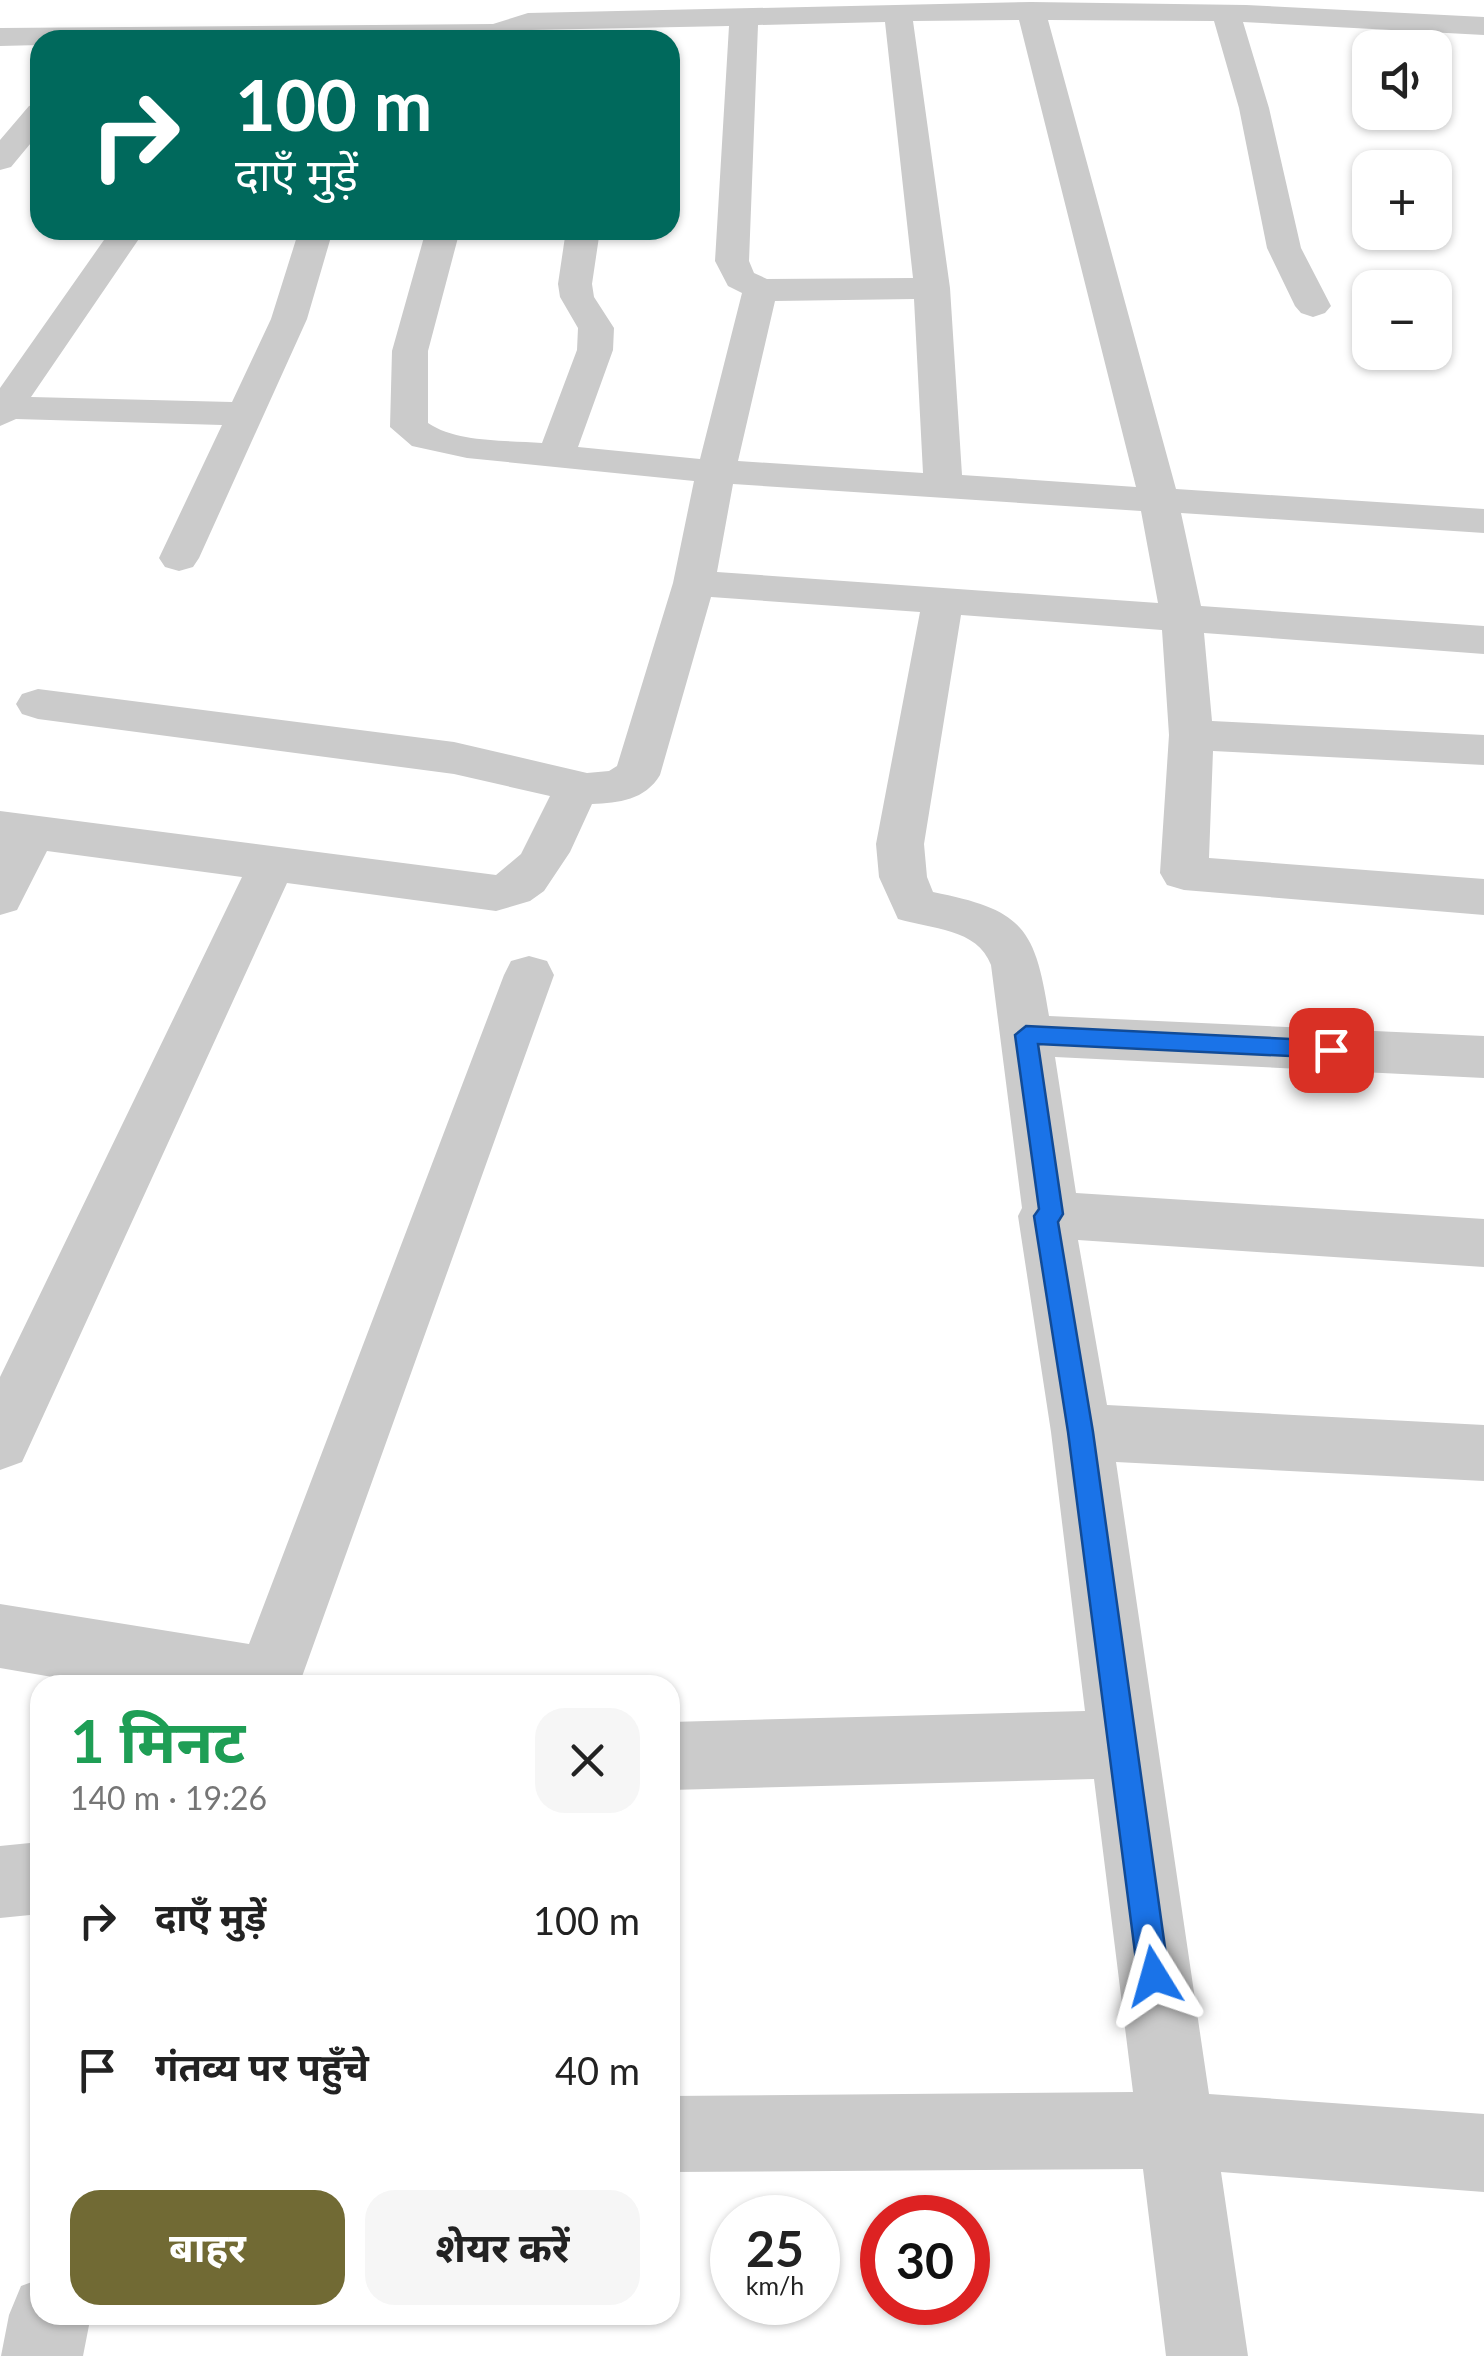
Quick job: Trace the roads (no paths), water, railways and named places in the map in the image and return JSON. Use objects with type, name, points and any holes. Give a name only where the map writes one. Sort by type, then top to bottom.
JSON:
[{"type":"street","points":[[504,30],[534,11],[744,17],[792,8],[898,14],[1031,10],[1072,4],[1226,13],[1328,8],[1484,26]]},
{"type":"street","points":[[1031,10],[1159,501],[1182,618],[1191,735],[1184,873],[1484,897]]},
{"type":"street","points":[[119,30],[142,12]]},
{"type":"street","points":[[1226,13],[1254,108],[1284,248],[1313,306]]},
{"type":"street","points":[[898,14],[933,288],[940,363],[943,486]]},
{"type":"street","points":[[744,17],[732,260],[740,279],[760,289],[933,288]]},
{"type":"street","points":[[0,37],[30,37]]},
{"type":"street","points":[[0,160],[30,124]]},
{"type":"street","points":[[2,412],[121,240]]},
{"type":"street","points":[[179,558],[289,319],[313,240]]},
{"type":"street","points":[[440,240],[410,352],[409,427],[425,438],[468,447],[716,472],[1484,521]]},
{"type":"street","points":[[556,456],[595,350],[596,328],[577,297],[575,284],[582,240]]},
{"type":"street","points":[[38,704],[454,758],[582,787],[618,786],[637,775],[694,583],[760,289]]},
{"type":"street","points":[[2,412],[246,414]]},
{"type":"street","points":[[694,583],[1484,640]]},
{"type":"street","points":[[943,601],[900,844],[903,876],[915,906],[985,923],[1000,932],[1010,945],[1052,1214]]},
{"type":"street","points":[[1191,735],[1484,750]]},
{"type":"street","points":[[0,897],[16,830],[507,892],[527,881],[538,866],[575,792],[582,787]]},
{"type":"street","points":[[0,1442],[272,864]]},
{"type":"street","points":[[270,1675],[529,975]]},
{"type":"street","points":[[1026,1035],[1484,1057]]},
{"type":"street","points":[[1207,2356],[1081,1432],[1046,1216],[1484,1243]]},
{"type":"street","points":[[1081,1432],[1484,1453]]},
{"type":"street","points":[[0,1636],[238,1675]]},
{"type":"street","points":[[680,1756],[1122,1744]]},
{"type":"street","points":[[0,1882],[30,1879]]},
{"type":"street","points":[[680,2134],[1174,2130],[1484,2153]]},
{"type":"street","points":[[42,2356],[48,2325]]}]
